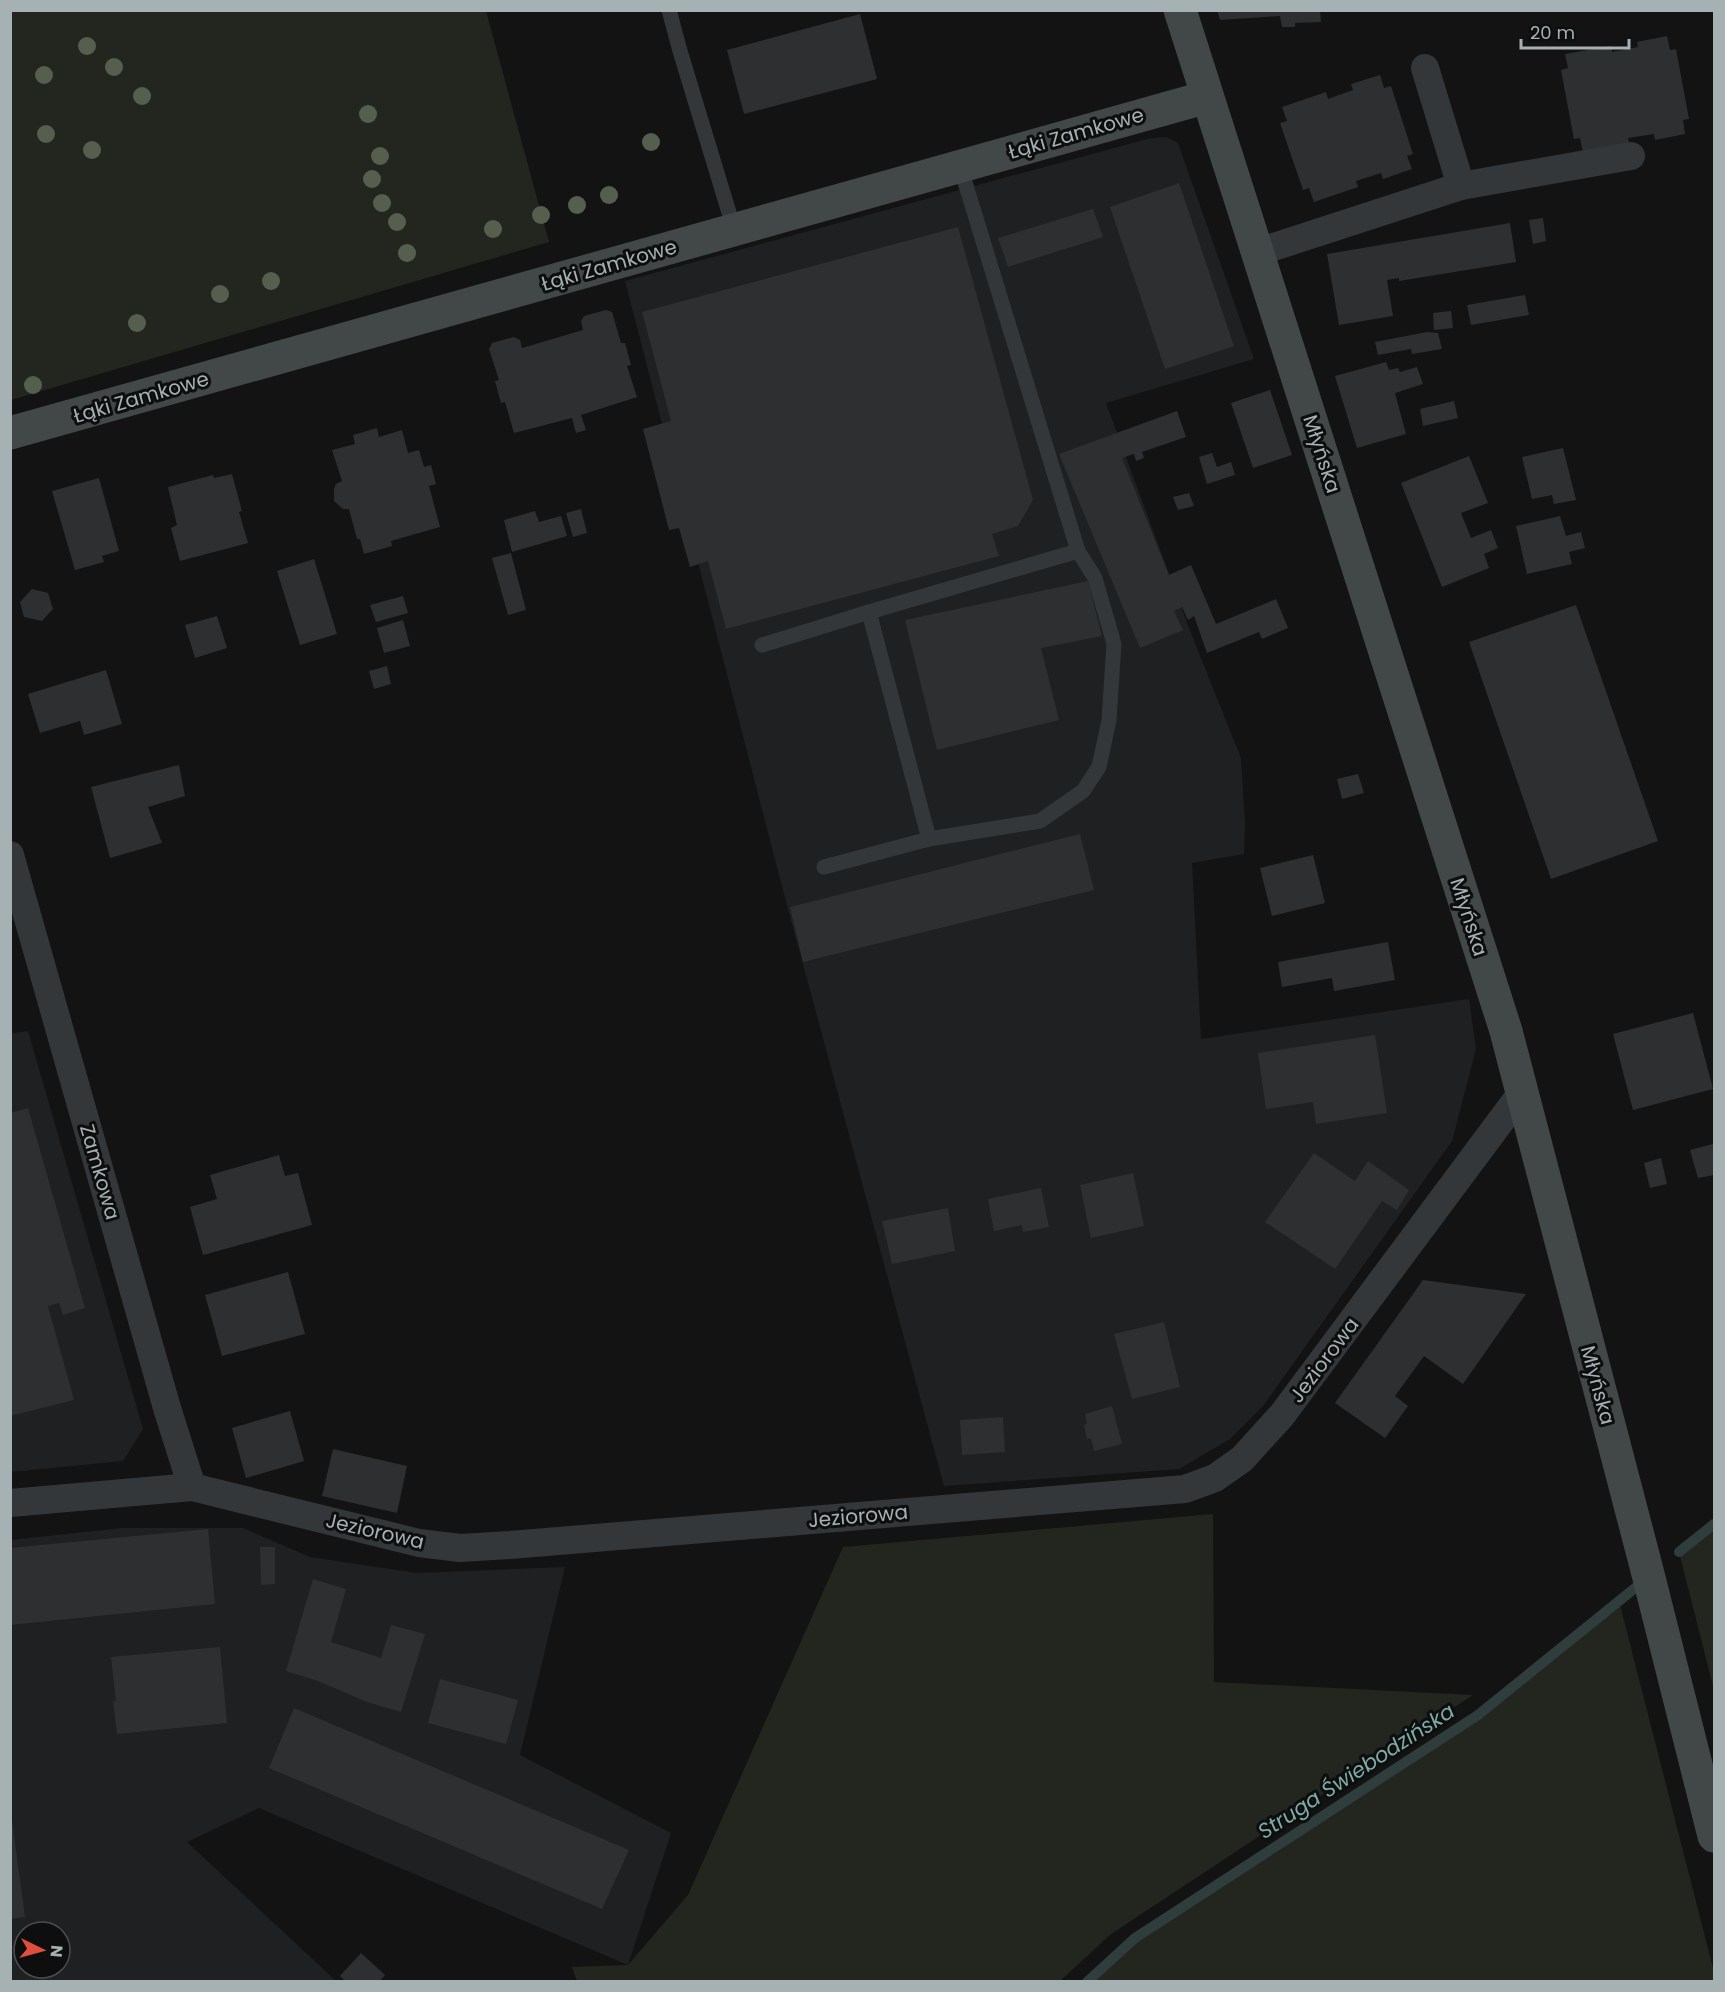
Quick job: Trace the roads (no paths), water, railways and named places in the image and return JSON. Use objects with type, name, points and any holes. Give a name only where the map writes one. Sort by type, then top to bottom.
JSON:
[{"type":"street","name":"Młyńska","points":[[1180,10],[1495,997],[1522,1091],[1714,1836]]},
{"type":"street","points":[[1425,68],[1461,186]]},
{"type":"street","name":"Łąki Zamkowe","points":[[10,433],[1206,97]]},
{"type":"street","points":[[1258,252],[1461,186],[1631,156]]},
{"type":"street","name":"Zamkowa","points":[[10,855],[167,1408],[192,1487]]},
{"type":"street","name":"Jeziorowa","points":[[10,1503],[192,1487],[419,1543],[460,1548],[1185,1489],[1215,1478],[1242,1460],[1282,1415],[1522,1091]]},
{"type":"lane","points":[[669,10],[734,229]]},
{"type":"lane","points":[[824,867],[929,838],[1040,821],[1083,791],[1099,767],[1109,720],[1114,644],[1095,578],[1078,551],[960,166]]},
{"type":"lane","points":[[762,645],[1078,551]]},
{"type":"lane","points":[[870,612],[929,838]]},
{"type":"waterway","name":"Struga Świebodzińska","points":[[1679,1552],[1714,1524]]},
{"type":"waterway","name":"Struga Świebodzińska","points":[[1087,1982],[1135,1938],[1478,1715],[1640,1584]]}]
